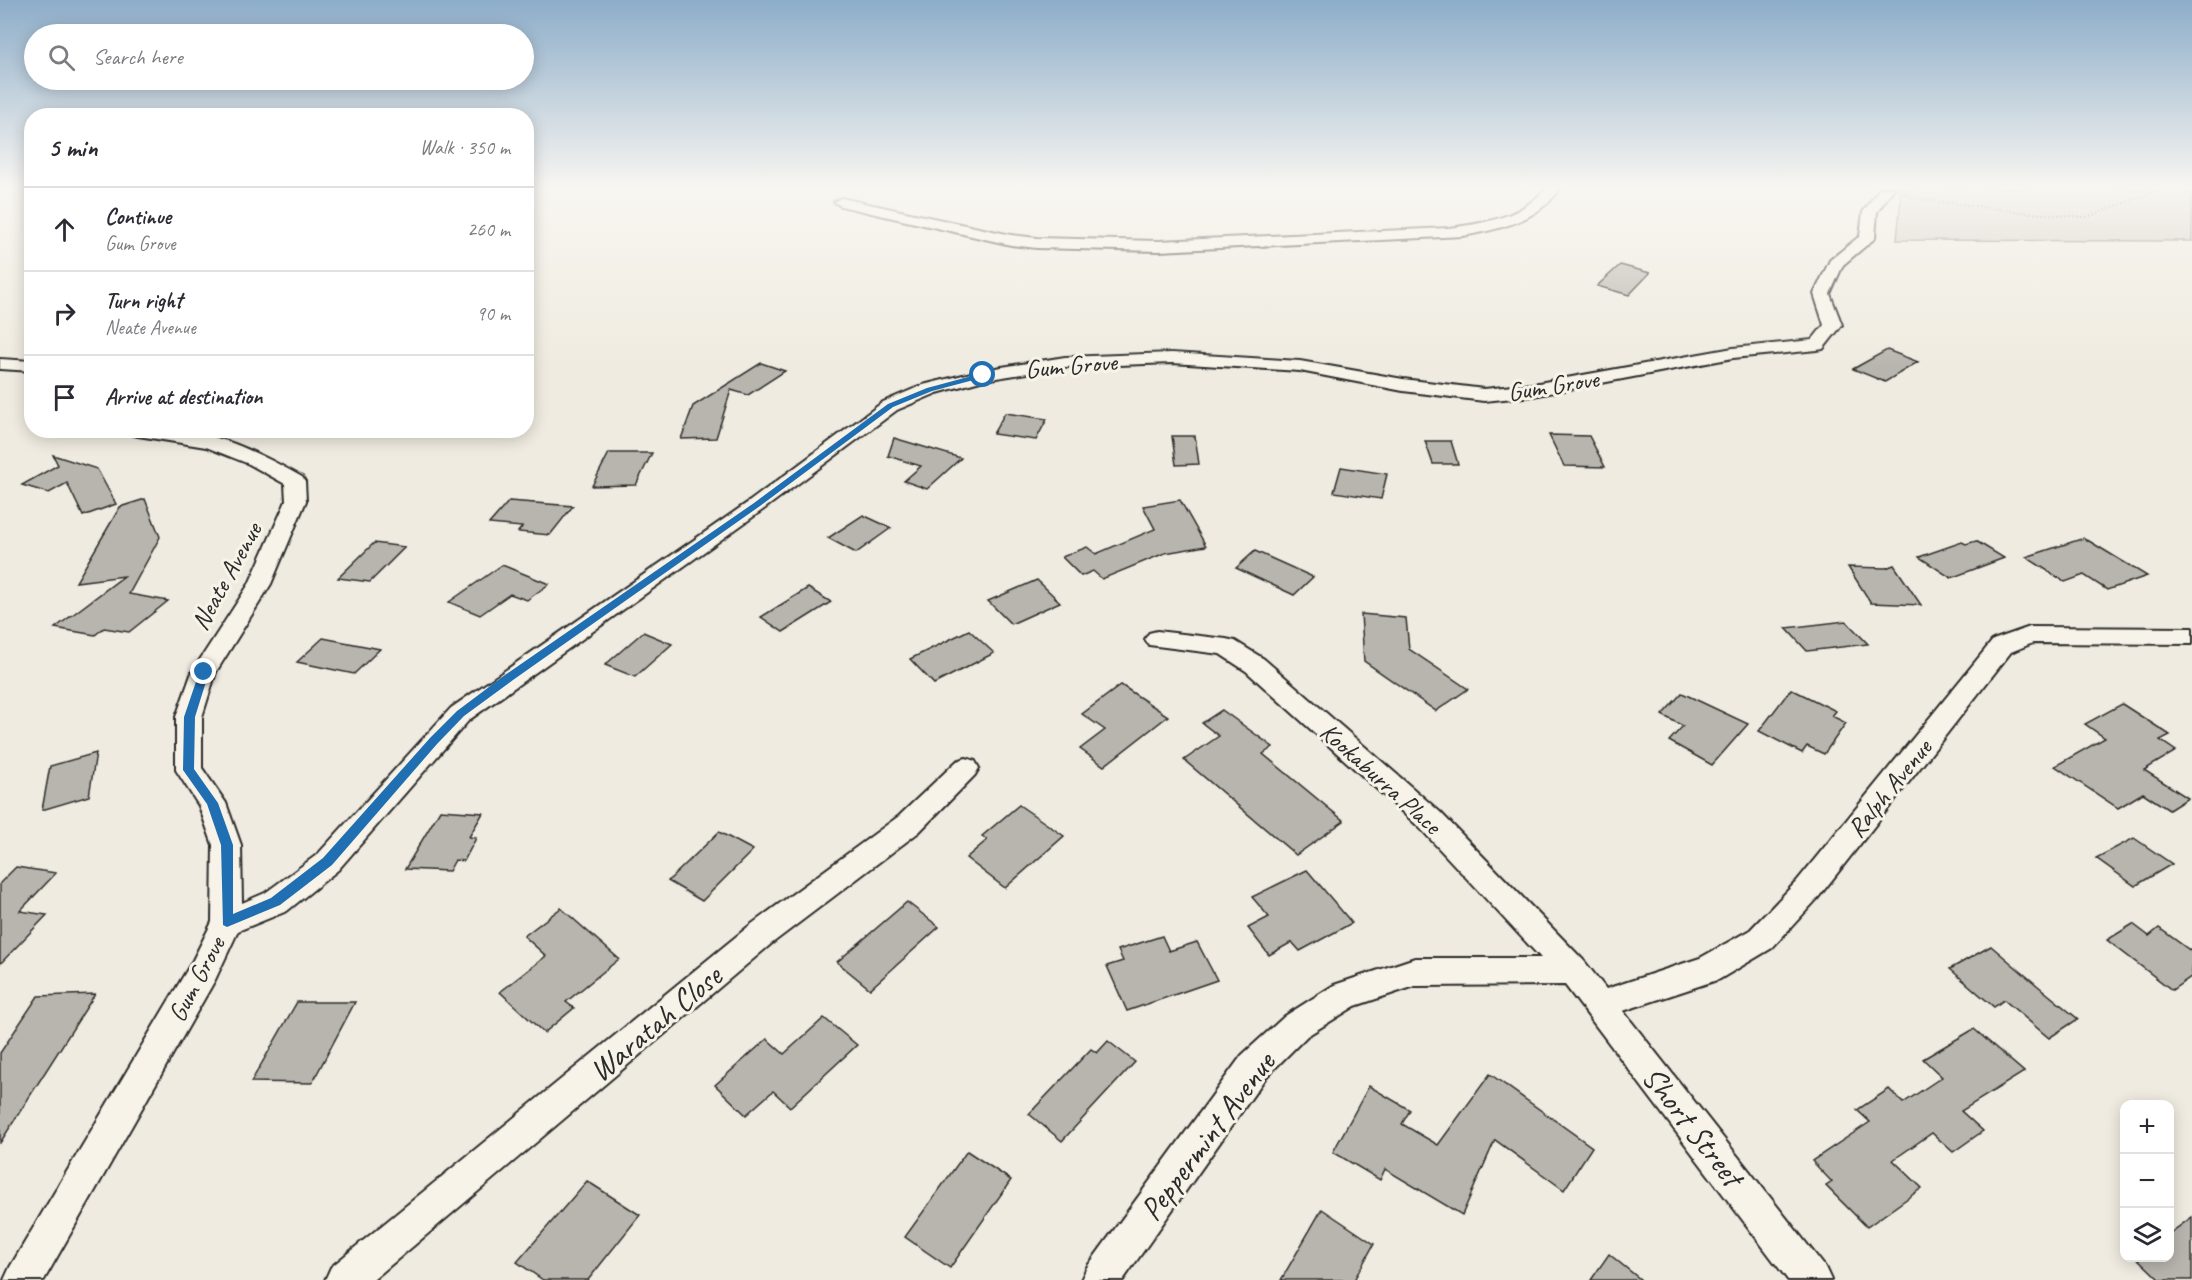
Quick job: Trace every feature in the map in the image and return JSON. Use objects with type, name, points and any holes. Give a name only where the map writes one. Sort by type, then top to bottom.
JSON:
[{"type":"street","name":"Gum Grove","points":[[23,1280],[204,970],[227,922],[276,902],[328,862],[460,714],[509,677],[757,505],[890,406],[930,389],[983,375],[1065,362],[1172,358],[1300,366],[1403,385],[1484,395],[1533,390],[1733,353],[1817,345],[1833,325],[1822,294],[1836,263],[1855,248]]},
{"type":"street","points":[[0,364],[24,366]]},
{"type":"street","name":"Neate Avenue","points":[[187,438],[211,442],[256,460],[295,481],[296,501],[260,584],[204,672],[189,717],[189,770],[212,803],[227,845],[227,922]]},
{"type":"street","name":"Ralph Avenue","points":[[1599,1005],[1709,969],[1761,939],[1807,890],[2002,646],[2030,635],[2192,636]]},
{"type":"street","name":"Kookaburra Place","points":[[1157,639],[1226,647],[1255,665],[1430,820],[1573,971]]},
{"type":"street","name":"Waratah Close","points":[[344,1280],[760,935],[909,824],[966,768]]},
{"type":"street","name":"Short Street","points":[[1573,971],[1812,1280]]},
{"type":"street","name":"Peppermint Avenue","points":[[1100,1280],[1254,1066],[1296,1026],[1345,994],[1414,972],[1573,971]]},
{"type":"building","points":[[1620,265],[1650,273],[1629,295],[1597,286]]},
{"type":"building","points":[[1887,350],[1918,362],[1885,382],[1853,369]]},
{"type":"building","points":[[761,363],[785,371],[748,395],[731,390],[716,438],[681,439],[693,406]]},
{"type":"building","points":[[1005,413],[1047,419],[1036,440],[993,434]]},
{"type":"building","points":[[1549,435],[1589,436],[1605,467],[1564,466]]},
{"type":"building","points":[[1172,436],[1195,436],[1199,464],[1176,465]]},
{"type":"building","points":[[894,438],[961,458],[927,489],[904,481],[921,466],[888,456]]},
{"type":"building","points":[[1425,441],[1451,441],[1458,464],[1433,464]]},
{"type":"building","points":[[609,453],[652,453],[636,485],[592,486]]},
{"type":"building","points":[[53,455],[97,469],[116,504],[83,516],[67,483],[49,493],[22,485],[58,465]]},
{"type":"building","points":[[1341,467],[1387,474],[1381,499],[1334,492]]},
{"type":"building","points":[[145,499],[160,537],[129,594],[168,601],[129,632],[104,628],[95,635],[55,628],[124,576],[76,582],[120,507]]},
{"type":"building","points":[[1180,500],[1206,546],[1165,553],[1102,579],[1093,571],[1081,576],[1062,557],[1087,547],[1096,554],[1155,529],[1143,506]]},
{"type":"building","points":[[509,501],[573,506],[550,535],[518,532],[522,527],[489,524]]},
{"type":"building","points":[[863,515],[891,528],[856,553],[828,538]]},
{"type":"building","points":[[2084,538],[2147,576],[2107,590],[2084,575],[2065,582],[2026,557]]},
{"type":"building","points":[[1976,541],[2004,558],[1951,578],[1919,557],[1962,542],[1966,544]]},
{"type":"building","points":[[374,543],[405,547],[370,582],[338,578]]},
{"type":"building","points":[[1255,551],[1313,577],[1294,595],[1236,568]]},
{"type":"building","points":[[502,565],[549,584],[527,600],[510,594],[480,615],[449,602]]},
{"type":"building","points":[[1894,565],[1921,605],[1871,603],[1848,567],[1886,568]]},
{"type":"building","points":[[1037,580],[1060,602],[1011,624],[988,601]]},
{"type":"building","points":[[808,588],[831,602],[783,632],[761,617]]},
{"type":"building","points":[[1361,614],[1406,618],[1409,649],[1468,689],[1436,711],[1364,661]]},
{"type":"building","points":[[1846,621],[1868,644],[1807,651],[1786,628]]},
{"type":"building","points":[[969,630],[994,653],[934,684],[910,659]]},
{"type":"building","points":[[643,632],[672,644],[635,677],[605,665]]},
{"type":"building","points":[[323,638],[380,649],[354,674],[297,662]]},
{"type":"building","points":[[1121,685],[1168,716],[1104,766],[1080,749],[1105,730],[1082,714]]},
{"type":"building","points":[[1791,689],[1836,711],[1832,716],[1846,723],[1824,754],[1807,746],[1802,753],[1759,731]]},
{"type":"building","points":[[1682,693],[1748,724],[1712,765],[1669,741],[1683,726],[1662,715]]},
{"type":"building","points":[[2122,704],[2170,735],[2160,740],[2176,751],[2144,770],[2188,798],[2169,810],[2143,793],[2118,808],[2055,766],[2105,738],[2085,724]]},
{"type":"building","points":[[1222,710],[1273,747],[1263,754],[1344,821],[1296,855],[1184,760],[1219,736],[1202,723]]},
{"type":"building","points":[[96,753],[89,796],[42,810],[50,766]]},
{"type":"building","points":[[1019,805],[1064,836],[1005,888],[966,858],[987,840],[982,836]]},
{"type":"building","points":[[440,810],[483,813],[469,837],[476,838],[464,861],[455,860],[449,871],[405,869]]},
{"type":"building","points":[[719,832],[753,850],[702,901],[668,881]]},
{"type":"building","points":[[2134,838],[2172,864],[2135,886],[2096,858]]},
{"type":"building","points":[[16,867],[56,873],[20,911],[47,915],[0,964],[0,883]]},
{"type":"building","points":[[1307,870],[1352,923],[1300,951],[1292,942],[1269,955],[1248,928],[1269,917],[1252,897]]},
{"type":"building","points":[[907,902],[939,927],[870,989],[837,962]]},
{"type":"building","points":[[561,908],[619,959],[566,1002],[574,1008],[544,1033],[500,992],[546,956],[524,936]]},
{"type":"building","points":[[2133,924],[2149,936],[2159,928],[2192,952],[2192,976],[2172,990],[2107,940]]},
{"type":"building","points":[[1162,936],[1169,951],[1197,942],[1217,980],[1127,1011],[1107,966],[1123,961],[1118,950]]},
{"type":"building","points":[[1991,946],[2078,1019],[2049,1038],[2004,1000],[1994,1007],[1950,969]]},
{"type":"building","points":[[95,994],[0,1143],[0,1053],[38,996]]},
{"type":"building","points":[[297,1002],[355,1002],[312,1083],[251,1082]]},
{"type":"building","points":[[824,1018],[857,1045],[790,1107],[773,1091],[746,1115],[715,1085],[767,1039],[784,1054]]},
{"type":"building","points":[[1974,1029],[2024,1072],[1961,1111],[1983,1131],[1953,1152],[1932,1133],[1893,1160],[1922,1188],[1867,1227],[1826,1186],[1832,1182],[1812,1161],[1870,1122],[1857,1110],[1889,1089],[1903,1103],[1942,1077],[1923,1059]]},
{"type":"building","points":[[1108,1041],[1135,1062],[1062,1141],[1029,1114],[1091,1049],[1097,1053]]},
{"type":"building","points":[[1490,1074],[1592,1147],[1564,1190],[1495,1140],[1462,1215],[1385,1169],[1380,1180],[1333,1152],[1369,1086],[1410,1110],[1402,1124],[1438,1145]]},
{"type":"building","points":[[967,1151],[1011,1180],[950,1268],[905,1237]]},
{"type":"building","points":[[587,1181],[640,1215],[588,1280],[543,1280],[517,1262]]},
{"type":"building","points":[[1322,1209],[1374,1244],[1354,1280],[1281,1280]]},
{"type":"building","points":[[2192,1217],[2192,1280],[2160,1280],[2141,1262],[2174,1262],[2174,1230]]},
{"type":"building","points":[[1609,1254],[1641,1280],[1591,1280]]},
{"type":"route","points":[[204,672],[189,717],[189,770],[212,803],[227,845],[227,922],[276,902],[328,862],[460,714],[509,677],[757,505],[890,406],[930,389],[983,375]]}]
